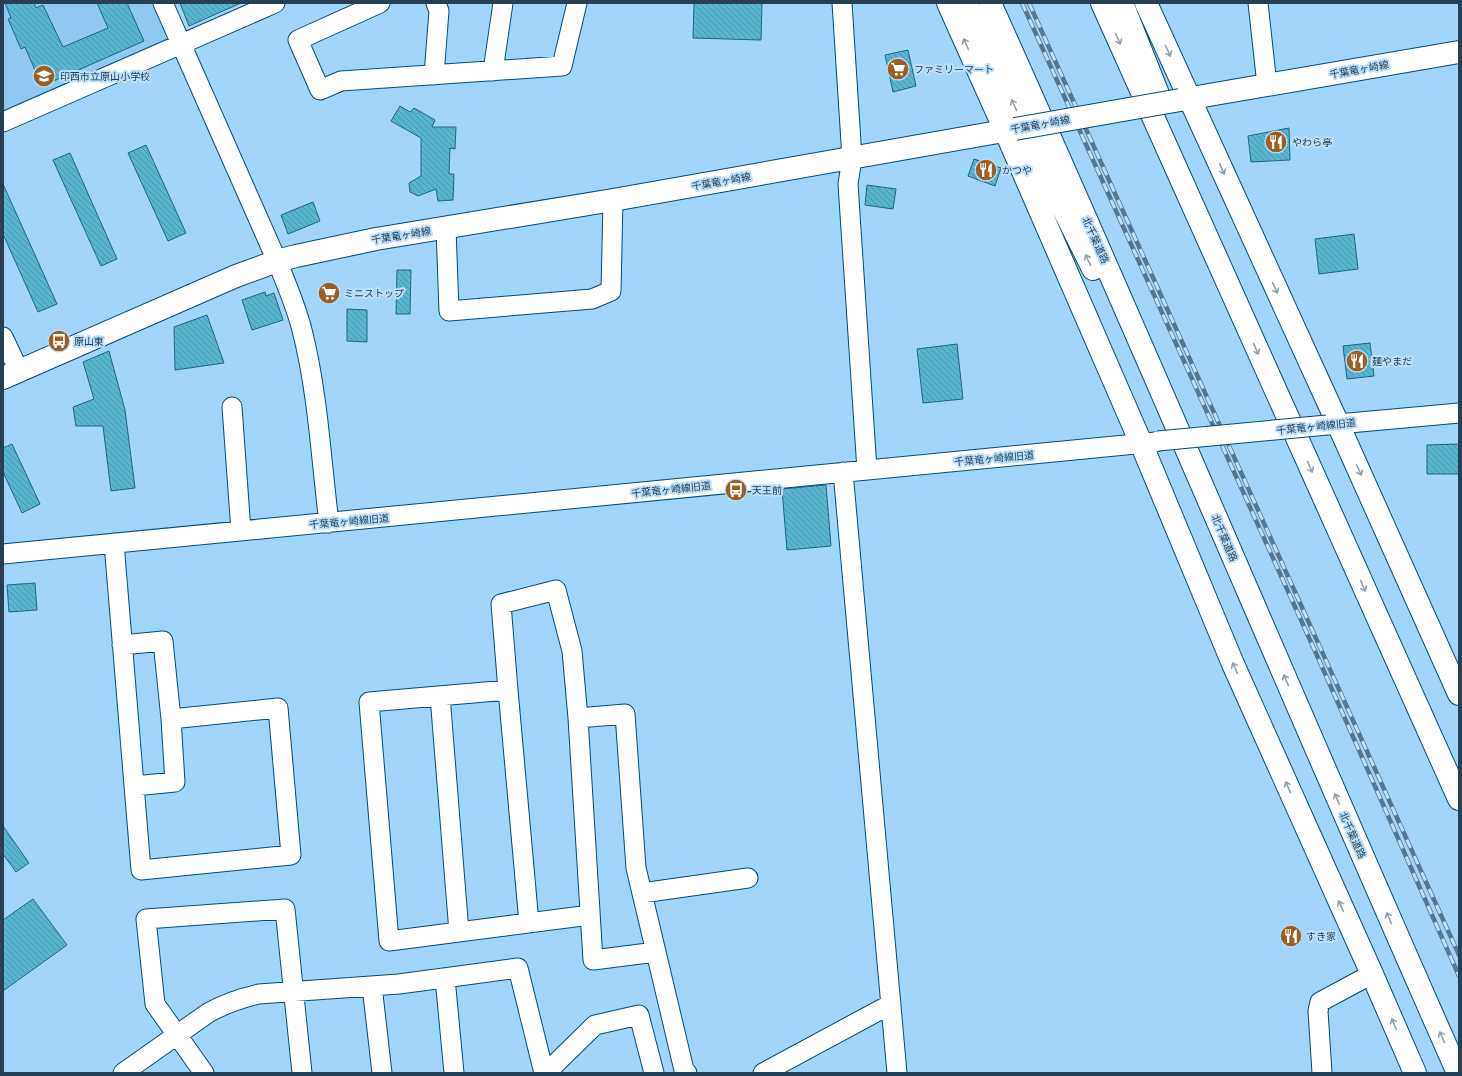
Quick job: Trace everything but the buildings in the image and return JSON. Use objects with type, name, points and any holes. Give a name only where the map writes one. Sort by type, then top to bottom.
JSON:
[{"type":"main road","points":[[948,3],[1010,129],[1150,442],[1233,664],[1415,1073]]},
{"type":"main road","points":[[966,3],[1054,190],[1125,335],[1157,378]]},
{"type":"main road","name":"北千葉道路","points":[[990,3],[1157,378],[1345,818],[1458,1073]]},
{"type":"main road","points":[[1102,3],[1459,799]]},
{"type":"main road","points":[[1122,3],[1234,289],[1245,323]]},
{"type":"main road","points":[[1146,3],[1185,100],[1332,424],[1459,694]]},
{"type":"main road","name":"千葉竜ヶ崎線","points":[[11,375],[236,276],[277,261],[343,245],[613,200],[1010,129],[1459,52]]},
{"type":"street","points":[[164,3],[277,261],[289,291],[301,329],[310,365],[328,523]]},
{"type":"street","points":[[3,122],[275,3]]},
{"type":"street","points":[[380,3],[298,40],[320,90],[341,81],[562,66],[577,3]]},
{"type":"street","points":[[434,75],[439,11],[436,3]]},
{"type":"street","points":[[493,71],[503,3]]},
{"type":"street","points":[[842,3],[852,158],[848,184],[868,470]]},
{"type":"street","points":[[1258,3],[1267,85]]},
{"type":"street","points":[[446,228],[449,311],[592,299],[611,291],[613,200]]},
{"type":"street","points":[[3,337],[11,375]]},
{"type":"street","points":[[232,407],[241,531]]},
{"type":"street","name":"千葉竜ヶ崎線旧道","points":[[3,554],[1332,424],[1459,413]]},
{"type":"street","points":[[843,472],[897,1073]]},
{"type":"street","points":[[114,543],[141,870],[291,855],[278,708],[171,719]]},
{"type":"street","points":[[529,923],[501,604],[556,590],[572,651],[578,718],[593,960],[656,952]]},
{"type":"street","points":[[122,645],[163,641],[171,719],[175,782],[134,786]]},
{"type":"street","points":[[508,690],[370,702],[389,941],[590,915]]},
{"type":"street","points":[[440,696],[459,932]]},
{"type":"street","points":[[578,718],[626,714],[636,868],[684,1070],[686,1073]]},
{"type":"street","points":[[642,893],[748,878]]},
{"type":"street","points":[[204,1073],[155,1004],[146,919],[285,909],[302,1073]]},
{"type":"street","points":[[123,1073],[208,1013],[236,1000],[259,994],[372,986],[518,968],[545,1073],[595,1025],[639,1015],[654,1073]]},
{"type":"street","points":[[1322,1073],[1318,1011],[1320,1002],[1372,974]]},
{"type":"street","points":[[445,978],[454,1073]]},
{"type":"street","points":[[372,986],[382,1073]]},
{"type":"street","points":[[763,1073],[891,1004]]},
{"type":"shaded area","name":"印西市立原山小学校","points":[[3,3],[151,3],[167,40],[3,111]]},
{"type":"railway","points":[[1022,3],[1315,651],[1459,976]]},
{"type":"railway","points":[[1029,3],[1459,955]]},
{"type":"place","name":"ファミリーマート","points":[[898,69]]},
{"type":"place","name":"印西市立原山小学校","points":[[44,76]]},
{"type":"place","name":"やわら亭","points":[[1276,142]]},
{"type":"place","name":"かつや","points":[[986,170]]},
{"type":"place","name":"ミニストップ","points":[[329,293]]},
{"type":"place","name":"原山東","points":[[59,341]]},
{"type":"place","name":"麺やまだ","points":[[1357,361]]},
{"type":"place","name":"天王前","points":[[736,490]]},
{"type":"place","name":"すき家","points":[[1291,936]]}]
